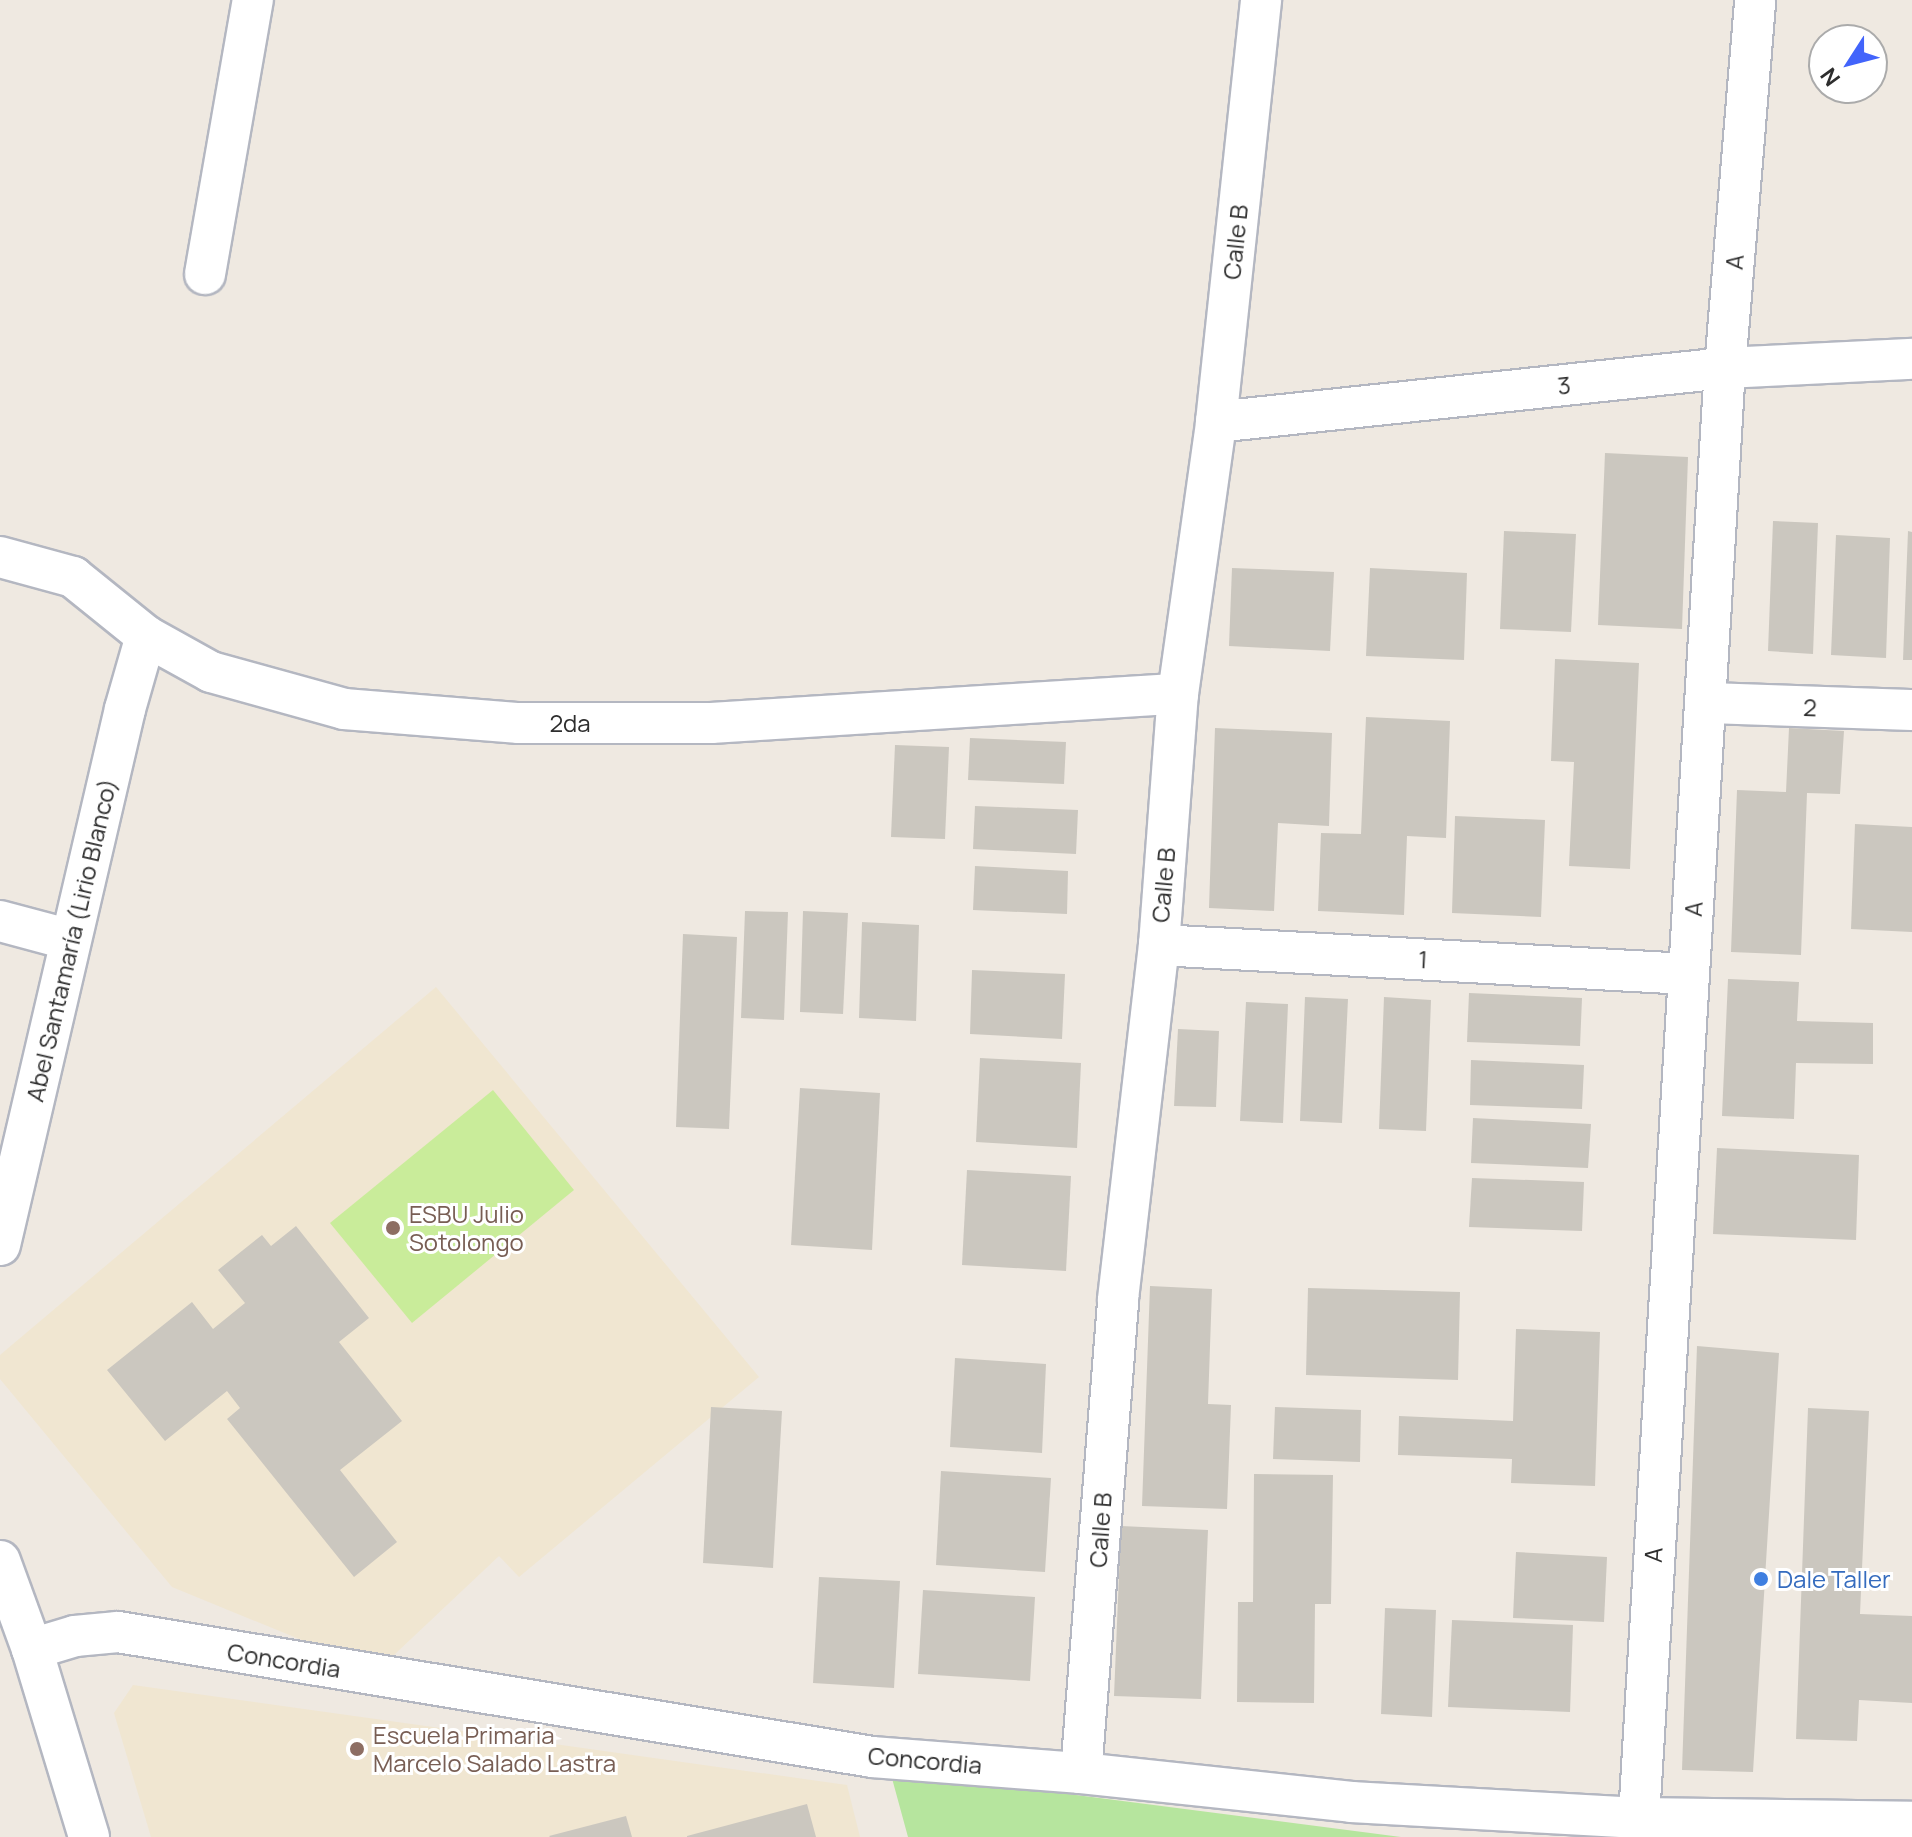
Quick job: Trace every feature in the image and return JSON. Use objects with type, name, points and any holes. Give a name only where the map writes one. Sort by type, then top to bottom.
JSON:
[{"type":"street","points":[[205,274],[253,0]]},
{"type":"street","name":"Calle B","points":[[1081,1773],[1118,1299],[1159,945],[1178,694],[1216,422],[1261,0]]},
{"type":"street","name":"A","points":[[1639,1818],[1688,974],[1708,703],[1725,368],[1755,0]]},
{"type":"street","name":"3","points":[[1216,422],[1725,368],[1912,359]]},
{"type":"street","name":"2da","points":[[0,557],[73,577],[146,636],[211,672],[344,709],[519,723],[711,723],[1178,694]]},
{"type":"street","name":"Abel Santamaría (Lirio Blanco)","points":[[0,1245],[125,709],[146,636]]},
{"type":"street","name":"2","points":[[1708,703],[1912,710]]},
{"type":"street","points":[[0,921],[71,940]]},
{"type":"street","name":"1","points":[[1159,945],[1688,974]]},
{"type":"street","points":[[0,1561],[32,1649],[89,1837]]},
{"type":"street","name":"Concordia","points":[[32,1649],[75,1636],[118,1632],[872,1757],[1081,1773],[1351,1802],[1639,1818],[1912,1822]]},
{"type":"street","name":"Concordia","points":[[1826,1820],[1885,1837]]},
{"type":"shaded area","name":"ESBU Julio Sotolongo","points":[[436,987],[759,1377],[519,1577],[499,1556],[377,1671],[172,1587],[0,1379],[0,1355]]},
{"type":"shaded area","name":"Escuela Primaria Marcelo Salado Lastra","points":[[133,1685],[847,1785],[860,1837],[151,1837],[114,1713]]},
{"type":"green space","points":[[493,1090],[574,1190],[412,1323],[330,1223]]},
{"type":"green space","points":[[890,1771],[1401,1837],[908,1837]]},
{"type":"building","points":[[1605,453],[1688,457],[1682,629],[1598,625]]},
{"type":"building","points":[[1773,521],[1818,523],[1813,654],[1768,651]]},
{"type":"building","points":[[1504,531],[1576,534],[1571,632],[1500,629]]},
{"type":"building","points":[[1908,531],[1912,532],[1912,660],[1903,660]]},
{"type":"building","points":[[1836,535],[1890,538],[1886,658],[1831,655]]},
{"type":"building","points":[[1232,568],[1334,572],[1330,651],[1229,646]]},
{"type":"building","points":[[1370,568],[1467,573],[1464,660],[1366,656]]},
{"type":"building","points":[[1555,659],[1639,663],[1630,869],[1569,866],[1574,762],[1551,761]]},
{"type":"building","points":[[1366,717],[1450,721],[1446,838],[1407,836],[1404,915],[1318,911],[1321,833],[1361,834]]},
{"type":"building","points":[[1215,728],[1332,733],[1329,826],[1278,823],[1274,911],[1209,908]]},
{"type":"building","points":[[1789,728],[1844,731],[1840,794],[1807,793],[1801,955],[1731,952],[1737,790],[1786,792]]},
{"type":"building","points":[[970,738],[1066,742],[1064,784],[968,780]]},
{"type":"building","points":[[895,745],[949,747],[945,839],[891,837]]},
{"type":"building","points":[[975,806],[1078,810],[1076,854],[973,849]]},
{"type":"building","points":[[1455,816],[1545,820],[1541,917],[1452,913]]},
{"type":"building","points":[[1855,824],[1912,827],[1912,932],[1851,929]]},
{"type":"building","points":[[975,866],[1068,871],[1067,914],[973,910]]},
{"type":"building","points":[[745,911],[788,912],[784,1020],[741,1018]]},
{"type":"building","points":[[803,911],[848,913],[843,1014],[800,1012]]},
{"type":"building","points":[[862,922],[919,925],[916,1021],[859,1018]]},
{"type":"building","points":[[683,934],[737,937],[729,1129],[676,1127]]},
{"type":"building","points":[[972,970],[1065,974],[1062,1039],[970,1034]]},
{"type":"building","points":[[1728,979],[1799,982],[1797,1021],[1873,1023],[1873,1064],[1796,1063],[1794,1119],[1722,1116]]},
{"type":"building","points":[[1469,993],[1582,998],[1580,1046],[1467,1042]]},
{"type":"building","points":[[1305,997],[1348,999],[1342,1123],[1300,1121]]},
{"type":"building","points":[[1384,997],[1431,1000],[1426,1131],[1379,1129]]},
{"type":"building","points":[[1246,1002],[1288,1004],[1283,1123],[1240,1121]]},
{"type":"building","points":[[1178,1029],[1219,1031],[1216,1107],[1174,1106]]},
{"type":"building","points":[[980,1058],[1081,1063],[1077,1148],[976,1142]]},
{"type":"building","points":[[1471,1060],[1584,1065],[1582,1109],[1470,1105]]},
{"type":"building","points":[[800,1088],[880,1093],[872,1250],[791,1245]]},
{"type":"building","points":[[1473,1118],[1591,1124],[1588,1168],[1471,1163]]},
{"type":"building","points":[[1717,1148],[1859,1155],[1856,1240],[1713,1234]]},
{"type":"building","points":[[967,1170],[1071,1176],[1066,1271],[962,1265]]},
{"type":"building","points":[[1472,1178],[1584,1182],[1582,1231],[1469,1227]]},
{"type":"building","points":[[296,1226],[369,1318],[339,1342],[402,1421],[340,1470],[397,1542],[354,1577],[227,1419],[240,1408],[227,1391],[165,1441],[107,1370],[192,1302],[213,1329],[245,1303],[218,1270],[262,1235],[271,1246]]},
{"type":"building","points":[[1150,1286],[1212,1289],[1208,1404],[1231,1405],[1227,1509],[1142,1506]]},
{"type":"building","points":[[1308,1288],[1460,1292],[1458,1380],[1306,1375]]},
{"type":"building","points":[[1516,1329],[1600,1332],[1595,1486],[1511,1483],[1512,1459],[1398,1455],[1399,1416],[1513,1421]]},
{"type":"building","points":[[1697,1346],[1779,1353],[1753,1772],[1682,1770]]},
{"type":"building","points":[[955,1358],[1046,1364],[1042,1453],[950,1447]]},
{"type":"building","points":[[711,1407],[782,1411],[773,1568],[703,1563]]},
{"type":"building","points":[[1275,1407],[1361,1410],[1360,1462],[1273,1459]]},
{"type":"building","points":[[1808,1408],[1869,1411],[1860,1614],[1912,1616],[1912,1703],[1859,1700],[1857,1741],[1796,1739]]},
{"type":"building","points":[[941,1471],[1051,1478],[1045,1572],[936,1565]]},
{"type":"building","points":[[1254,1474],[1333,1475],[1331,1604],[1315,1604],[1314,1703],[1237,1702],[1238,1602],[1253,1602]]},
{"type":"building","points":[[1121,1526],[1208,1530],[1201,1699],[1114,1696]]},
{"type":"building","points":[[1516,1552],[1607,1557],[1604,1622],[1513,1618]]},
{"type":"building","points":[[819,1577],[900,1581],[894,1688],[813,1683]]},
{"type":"building","points":[[923,1590],[1035,1597],[1030,1681],[918,1674]]},
{"type":"building","points":[[1385,1608],[1436,1610],[1432,1717],[1381,1714]]},
{"type":"building","points":[[1452,1620],[1573,1625],[1570,1712],[1448,1707]]},
{"type":"building","points":[[807,1804],[816,1837],[687,1837],[687,1836]]},
{"type":"building","points":[[626,1816],[632,1837],[549,1836]]},
{"type":"place","name":"ESBU Julio Sotolongo","points":[[393,1228]]},
{"type":"place","name":"Dale Taller","points":[[1761,1579]]},
{"type":"place","name":"Escuela Primaria Marcelo Salado Lastra","points":[[357,1749]]}]
